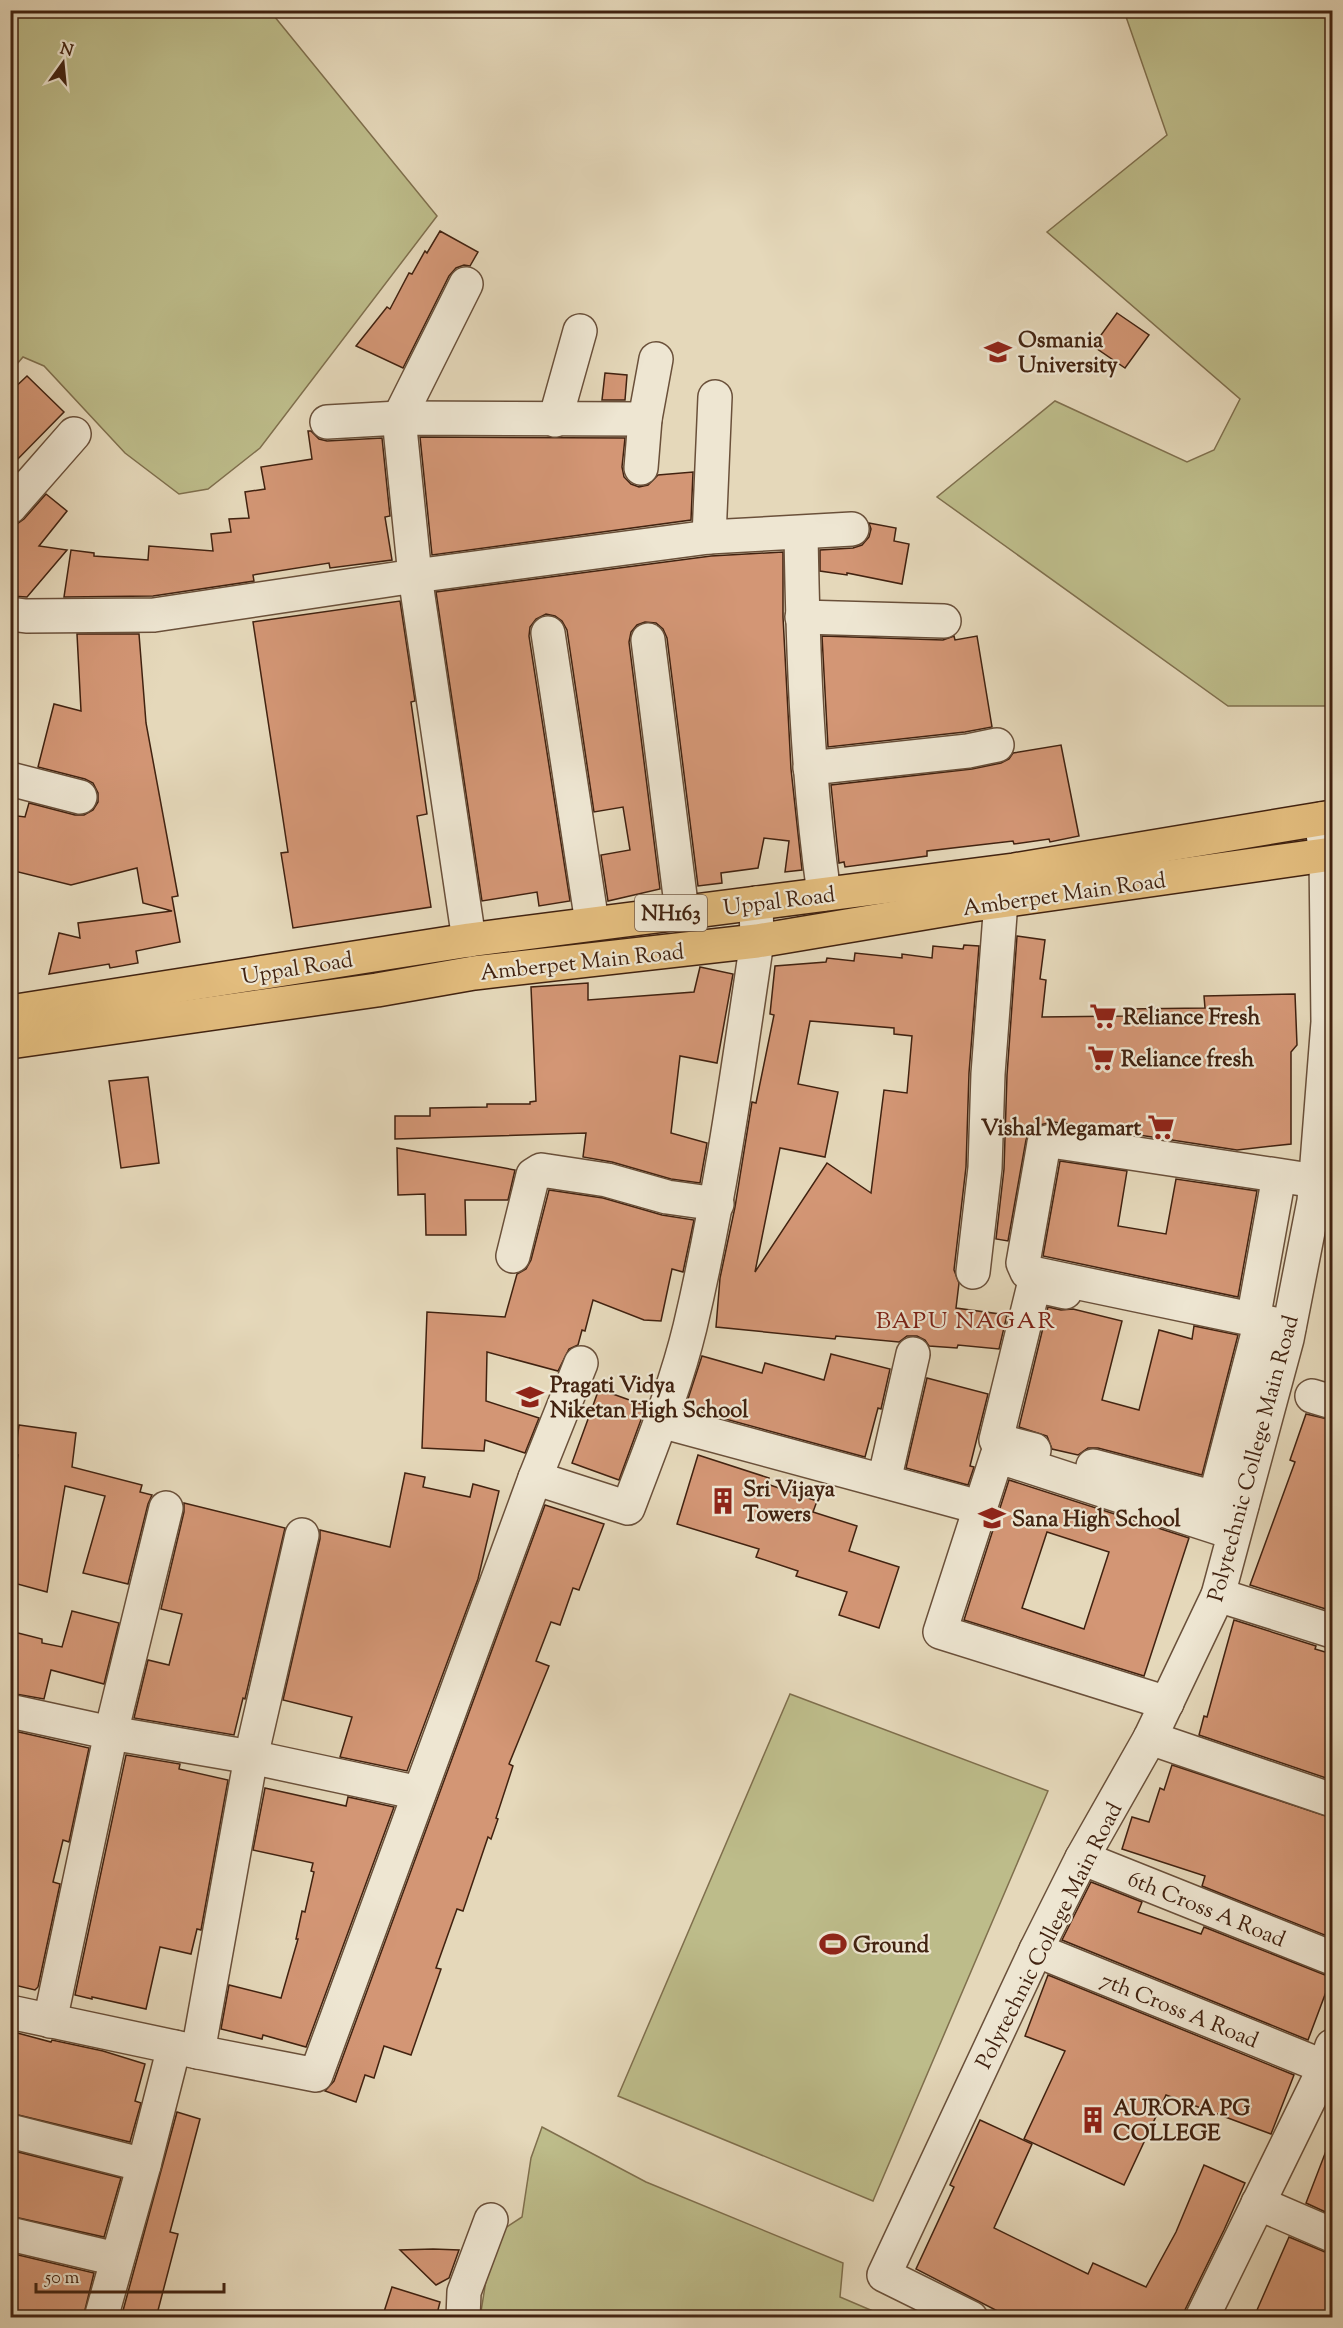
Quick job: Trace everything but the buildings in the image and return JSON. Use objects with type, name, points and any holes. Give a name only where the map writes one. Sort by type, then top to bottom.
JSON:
[{"type":"highway","name":"Uppal Road","points":[[10,1012],[469,940],[1014,870],[1327,818]]},
{"type":"highway","name":"Amberpet Main Road","points":[[10,1042],[377,990],[474,973],[757,941],[1001,901],[1329,854]]},
{"type":"street","points":[[466,284],[399,418],[415,576],[469,940]]},
{"type":"street","points":[[555,420],[579,331]]},
{"type":"street","points":[[641,468],[645,419],[656,359]]},
{"type":"street","points":[[709,537],[715,397]]},
{"type":"street","points":[[327,422],[399,418],[645,419]]},
{"type":"street","points":[[10,507],[74,434]]},
{"type":"street","points":[[10,614],[26,616],[154,615],[415,576],[709,537],[852,529]]},
{"type":"street","points":[[801,533],[802,617],[810,768],[824,894]]},
{"type":"street","points":[[802,617],[945,621]]},
{"type":"street","points":[[548,633],[592,923]]},
{"type":"street","points":[[648,640],[682,912]]},
{"type":"street","points":[[810,768],[968,751],[997,745]]},
{"type":"street","points":[[10,779],[80,796]]},
{"type":"street","name":"Polytechnic College Main Road","points":[[970,2318],[884,2275],[1036,1950],[1082,1858],[1150,1738],[1218,1595],[1230,1512],[1272,1330],[1314,1201],[1330,1022],[1327,818]]},
{"type":"street","points":[[973,1272],[985,1168],[988,1074],[1001,901]]},
{"type":"street","points":[[535,1478],[628,1508],[661,1421],[689,1330],[717,1204],[757,941],[756,903]]},
{"type":"street","points":[[1272,1330],[1028,1272],[1023,1263],[1044,1143],[1052,1141],[1316,1181]]},
{"type":"street","points":[[513,1256],[533,1174],[541,1170],[607,1180],[667,1197],[717,1204]]},
{"type":"street","points":[[1272,1330],[1279,1176]]},
{"type":"street","points":[[1230,1512],[996,1440],[1034,1285],[1272,1330]]},
{"type":"street","points":[[884,1481],[913,1354]]},
{"type":"street","points":[[10,2012],[316,2075],[535,1478],[581,1363]]},
{"type":"street","points":[[661,1421],[964,1503]]},
{"type":"street","points":[[1167,1703],[940,1632],[997,1456],[1230,1512]]},
{"type":"street","points":[[50,2020],[111,1733],[166,1508]]},
{"type":"street","points":[[101,2318],[144,2165],[186,2049],[302,1535]]},
{"type":"street","points":[[1218,1595],[1332,1631]]},
{"type":"street","points":[[10,1711],[111,1733],[251,1757],[419,1793]]},
{"type":"street","points":[[1150,1738],[1332,1800]]},
{"type":"street","name":"6th Cross A Road","points":[[1082,1858],[1332,1958]]},
{"type":"street","name":"7th Cross A Road","points":[[1036,1950],[1330,2061]]},
{"type":"street","points":[[1211,2315],[1258,2203],[1330,2061]]},
{"type":"street","points":[[10,2132],[144,2165]]},
{"type":"street","points":[[1258,2203],[1332,2235]]},
{"type":"street","points":[[463,2318],[464,2292],[490,2220]]},
{"type":"street","points":[[10,2234],[116,2259]]},
{"type":"shaded area","points":[[11,10],[270,11],[437,216],[260,448],[208,489],[179,494],[125,453],[44,366],[23,357],[11,371]]},
{"type":"shaded area","points":[[1124,11],[1332,11],[1332,706],[1228,706],[937,497],[1055,401],[1187,462],[1214,450],[1240,399],[1047,232],[1167,135]]},
{"type":"shaded area","name":"Ground","points":[[790,1694],[1048,1791],[873,2201],[618,2096]]},
{"type":"shaded area","points":[[542,2127],[646,2182],[843,2263],[840,2297],[887,2317],[480,2318],[490,2255],[499,2232],[522,2217],[531,2158]]},
{"type":"place","name":"Osmania University","points":[[998,352]]},
{"type":"place","name":"Reliance Fresh","points":[[1103,1016]]},
{"type":"place","name":"Reliance fresh","points":[[1101,1058]]},
{"type":"place","name":"Vishal Megamart","points":[[1161,1127]]},
{"type":"place","name":"Pragati Vidya Niketan High School","points":[[530,1397]]},
{"type":"place","name":"Sri Vijaya Towers","points":[[723,1501]]},
{"type":"place","name":"Sana High School","points":[[992,1518]]},
{"type":"place","name":"Ground","points":[[833,1944]]},
{"type":"place","name":"AURORA PG COLLEGE","points":[[1093,2120]]},
{"type":"district","name":"BAPU NAGAR","points":[[966,1320]]}]
